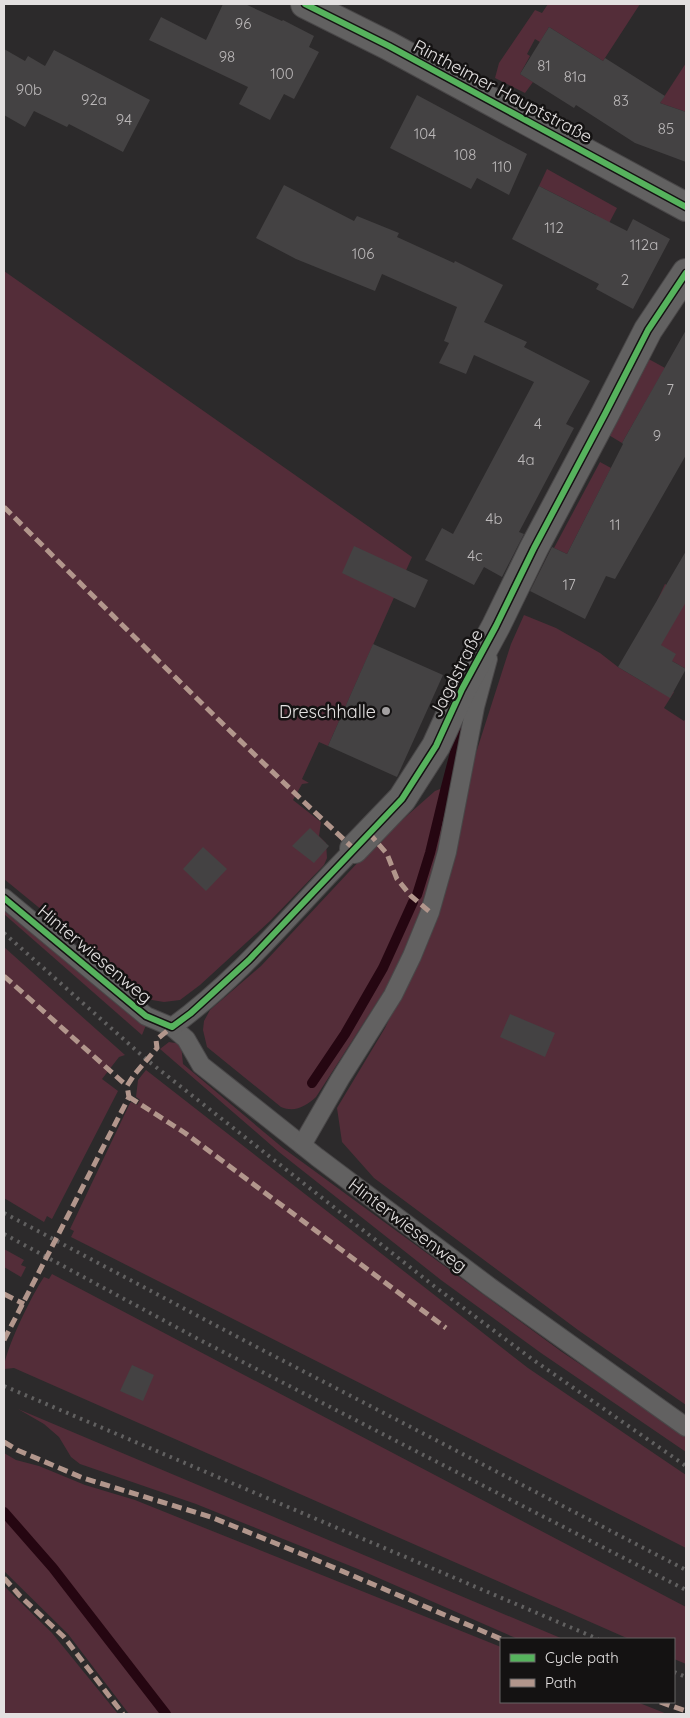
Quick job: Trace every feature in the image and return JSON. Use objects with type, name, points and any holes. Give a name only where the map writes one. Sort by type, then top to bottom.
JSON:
[{"type":"street","name":"Rintheimer Hauptstraße","points":[[305,4],[389,46],[686,207]]},
{"type":"street","name":"Jagdstraße","points":[[354,849],[402,799],[436,746],[462,688],[496,626],[534,548],[648,330],[686,273]]},
{"type":"lane","points":[[302,1145],[392,995],[412,956],[430,912],[446,852],[475,707],[496,626]]},
{"type":"lane","name":"Jagdstraße","points":[[172,1027],[191,1013],[248,960],[354,849]]},
{"type":"lane","name":"Hinterwiesenweg","points":[[4,898],[146,1016],[172,1027],[186,1039],[201,1065],[302,1145],[490,1287],[686,1427]]},
{"type":"shaded area","points":[[548,4],[640,4],[603,61],[549,27],[540,42],[535,39],[527,54],[530,56],[520,74],[533,82],[525,93],[495,78],[499,63],[535,10],[542,13]]},
{"type":"shaded area","points":[[686,63],[686,112],[660,103]]},
{"type":"shaded area","points":[[547,169],[617,208],[589,261],[596,215],[539,186]]},
{"type":"shaded area","points":[[4,271],[412,557],[328,746],[319,742],[302,779],[309,783],[302,784],[293,800],[321,822],[319,836],[326,843],[327,858],[324,865],[270,921],[200,985],[180,1000],[164,1002],[152,1000],[4,879]]},
{"type":"shaded area","points":[[645,357],[665,368],[622,443],[607,434]]},
{"type":"shaded area","points":[[600,462],[611,468],[567,554],[554,548]]},
{"type":"shaded area","points":[[665,584],[686,597],[686,669],[672,661],[661,645],[657,601]]},
{"type":"shaded area","points":[[524,615],[556,628],[600,653],[618,667],[650,686],[662,685],[674,692],[664,708],[684,721],[686,718],[686,1405],[578,1330],[374,1178],[342,1142],[337,1108],[385,1028],[423,949],[474,759],[511,644]]},
{"type":"shaded area","points":[[440,789],[447,794],[449,802],[425,903],[399,968],[316,1097],[300,1108],[286,1109],[281,1107],[207,1047],[203,1030],[204,1021],[210,1010],[261,966],[376,843],[435,791]]},
{"type":"shaded area","points":[[4,904],[146,1025],[142,1035],[4,914]]},
{"type":"shaded area","points":[[4,947],[125,1055],[119,1057],[102,1079],[118,1091],[52,1219],[47,1216],[44,1222],[4,1198]]},
{"type":"shaded area","points":[[169,1042],[181,1044],[183,1064],[283,1148],[562,1352],[686,1437],[686,1452],[541,1353],[441,1280],[279,1152],[160,1049]]},
{"type":"shaded area","points":[[146,1070],[528,1368],[686,1475],[686,1548],[71,1237],[74,1231],[70,1229],[130,1103],[137,1105],[140,1100],[136,1097],[138,1080]]},
{"type":"shaded area","points":[[4,1249],[24,1260],[21,1265],[26,1267],[21,1277],[4,1267]]},
{"type":"shaded area","points":[[52,1274],[686,1607],[686,1664],[675,1659],[675,1638],[627,1638],[14,1368],[4,1369],[14,1336],[33,1296],[44,1277],[49,1279]]},
{"type":"shaded area","points":[[18,1409],[561,1638],[516,1638],[358,1569],[196,1504],[80,1464],[71,1457],[59,1437],[44,1424]]},
{"type":"shaded area","points":[[4,1453],[16,1460],[39,1466],[85,1485],[135,1500],[500,1647],[500,1703],[640,1703],[667,1714],[129,1714],[68,1634],[4,1571]]},
{"type":"shaded area","points":[[4,1586],[52,1633],[118,1714],[4,1714]]},
{"type":"building","points":[[223,4],[245,4],[314,36],[309,47],[319,52],[294,99],[284,94],[270,120],[239,104],[248,87],[149,40],[161,17],[206,40]]},
{"type":"building","points":[[549,27],[603,61],[605,58],[665,96],[660,103],[686,112],[686,162],[635,143],[576,105],[574,108],[520,74]]},
{"type":"building","points":[[4,49],[25,61],[28,56],[45,66],[54,50],[150,100],[123,152],[69,124],[67,127],[34,111],[25,127],[4,115]]},
{"type":"building","points":[[417,95],[527,154],[509,195],[477,178],[471,189],[390,148]]},
{"type":"building","points":[[284,185],[354,221],[357,216],[399,233],[397,237],[454,263],[455,261],[503,285],[484,322],[527,342],[524,347],[590,381],[566,424],[574,428],[519,532],[524,534],[502,577],[484,567],[474,585],[425,560],[442,528],[453,534],[534,382],[474,355],[466,374],[439,363],[449,343],[444,341],[457,307],[382,274],[375,291],[296,259],[256,238]]},
{"type":"building","points":[[539,186],[627,231],[633,219],[670,239],[633,309],[596,289],[599,284],[512,239]]},
{"type":"building","points":[[686,330],[686,455],[615,579],[606,576],[585,619],[530,591],[552,547],[567,554],[622,443]]},
{"type":"building","points":[[354,546],[428,580],[415,608],[342,573]]},
{"type":"building","points":[[686,551],[686,602],[661,645],[676,654],[672,661],[686,669],[670,698],[618,667]]},
{"type":"building","name":"Dreschhalle","points":[[373,644],[443,675],[397,777],[328,746]]},
{"type":"building","points":[[310,828],[329,846],[314,863],[292,846]]},
{"type":"building","points":[[203,847],[227,869],[206,891],[183,869]]},
{"type":"building","points":[[510,1014],[555,1033],[545,1057],[500,1037]]},
{"type":"building","points":[[132,1365],[154,1375],[143,1401],[120,1391]]},
{"type":"waterway","points":[[417,895],[430,853],[466,710]]},
{"type":"waterway","points":[[312,1083],[345,1034],[383,968],[413,902]]},
{"type":"waterway","points":[[4,1512],[53,1568],[166,1714]]},
{"type":"railway","points":[[4,933],[147,1060],[434,1286],[532,1359],[686,1466]]},
{"type":"railway","points":[[4,1213],[247,1342],[686,1570]]},
{"type":"railway","points":[[4,1234],[200,1340],[686,1590]]},
{"type":"railway","points":[[4,1386],[596,1638]]},
{"type":"railway","points":[[675,1672],[686,1677]]},
{"type":"marked path","points":[[4,507],[221,722],[354,849]]},
{"type":"marked path","points":[[369,833],[387,854],[397,879],[411,896],[430,912]]},
{"type":"marked path","points":[[4,976],[127,1086]]},
{"type":"marked path","points":[[4,1340],[129,1097],[127,1086],[157,1048],[156,1040],[172,1027]]},
{"type":"marked path","points":[[129,1097],[185,1133],[446,1328]]},
{"type":"marked path","points":[[4,1294],[24,1304]]},
{"type":"marked path","points":[[4,1442],[17,1450],[83,1478],[211,1517],[500,1639]]},
{"type":"marked path","points":[[4,1578],[20,1596],[64,1637],[123,1714]]},
{"type":"marked path","points":[[663,1703],[686,1711]]},
{"type":"cycle path","points":[[305,4],[389,46],[686,207]]},
{"type":"cycle path","points":[[4,898],[146,1016],[172,1027],[191,1013],[249,960],[402,799],[436,746],[462,689],[648,330],[686,273]]},
{"type":"place","name":"Dreschhalle","points":[[386,711]]}]
